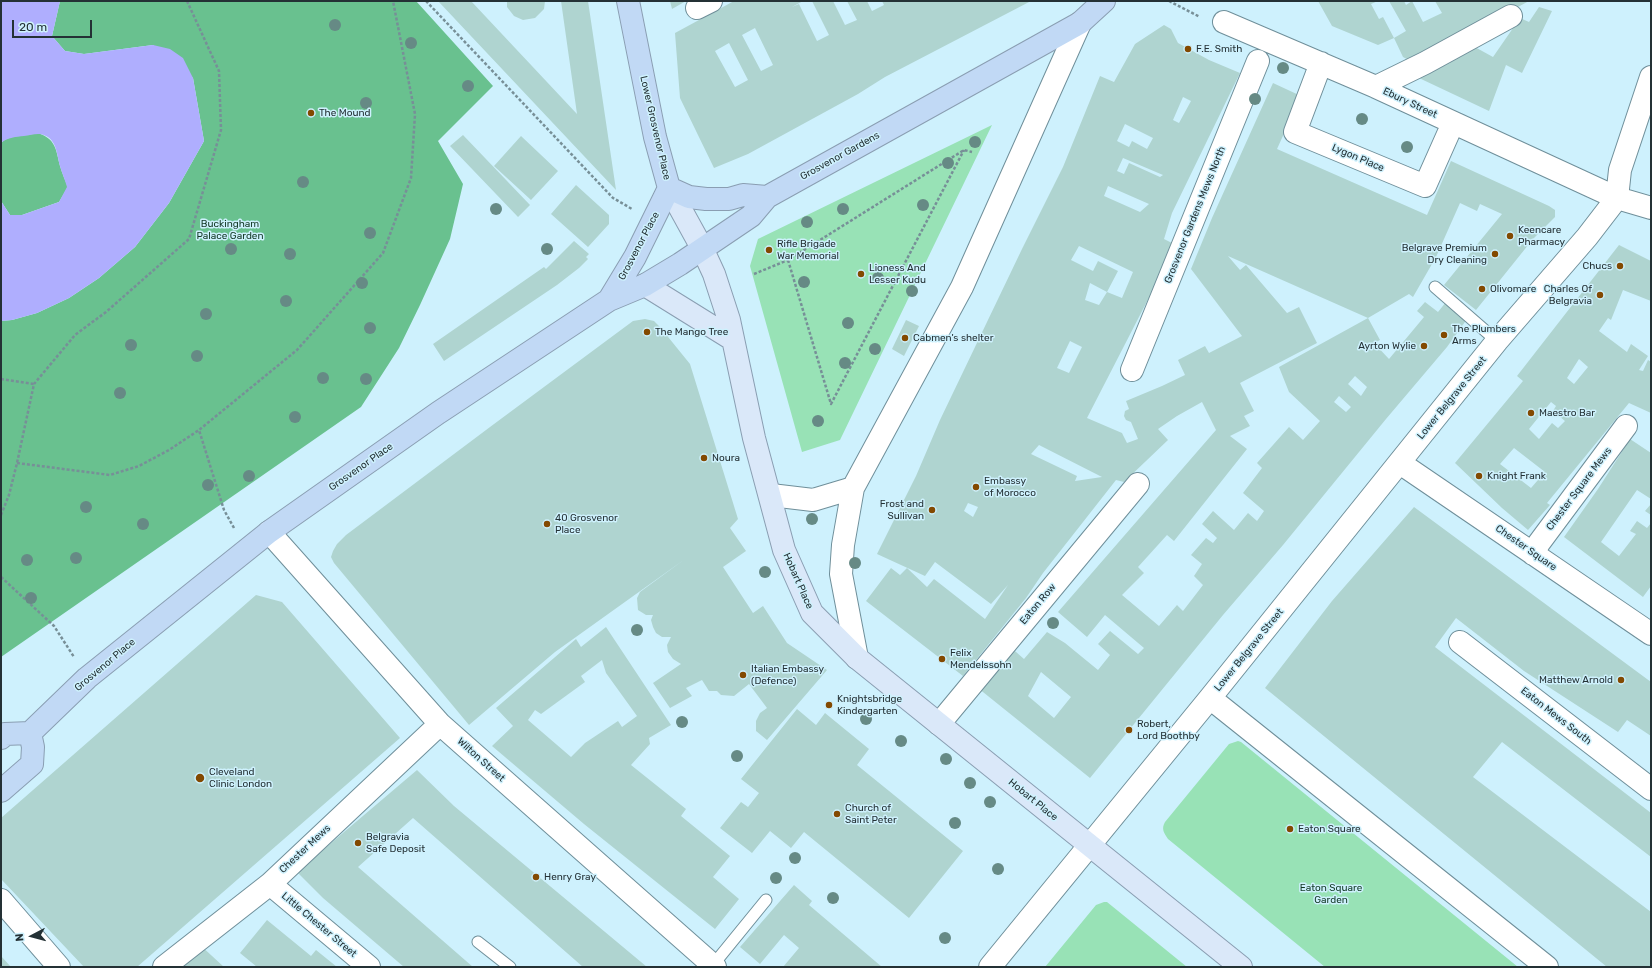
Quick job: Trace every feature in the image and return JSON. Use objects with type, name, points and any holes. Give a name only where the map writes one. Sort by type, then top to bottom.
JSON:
[{"type":"highway","name":"Lower Grosvenor Place","points":[[628,1],[655,137],[669,188]]},
{"type":"highway","name":"Grosvenor Gardens","points":[[609,300],[645,285],[680,264],[751,216],[768,197],[1080,23],[1104,1]]},
{"type":"highway","name":"Grosvenor Place","points":[[30,734],[87,678],[269,532],[438,413],[609,300],[635,257],[652,219],[669,188]]},
{"type":"highway","points":[[669,188],[689,197],[706,199],[729,199],[743,195],[768,197]]},
{"type":"highway","points":[[1,738],[5,734],[30,734],[33,747],[32,764],[1,791]]},
{"type":"main road","name":"Lower Grosvenor Place","points":[[669,188],[702,248]]},
{"type":"main road","name":"Hobart Place","points":[[702,248],[714,274],[728,320],[754,438],[771,495],[784,550],[812,613],[857,658],[1089,845]]},
{"type":"main road","points":[[645,285],[688,312],[704,320],[732,339]]},
{"type":"main road","points":[[1089,845],[1241,967]]},
{"type":"street","points":[[1376,87],[1425,63],[1511,16]]},
{"type":"street","name":"Ebury Street","points":[[1224,22],[1376,87],[1617,198],[1651,208]]},
{"type":"street","name":"Grosvenor Gardens","points":[[857,658],[841,574],[843,545],[853,488],[962,288],[1080,23]]},
{"type":"street","name":"Grosvenor Gardens Mews North","points":[[1132,370],[1258,61]]},
{"type":"street","name":"Lygon Place","points":[[1321,63],[1295,132],[1425,186],[1453,123]]},
{"type":"street","points":[[1617,198],[1620,170],[1651,77]]},
{"type":"street","name":"Lower Belgrave Street","points":[[1210,698],[1497,341],[1587,238],[1617,198]]},
{"type":"street","name":"Chester Square Mews","points":[[1533,554],[1539,543],[1626,426]]},
{"type":"street","name":"Chester Square","points":[[1400,462],[1651,634]]},
{"type":"street","name":"Eaton Row","points":[[939,724],[1138,484]]},
{"type":"street","points":[[771,495],[813,500],[853,488]]},
{"type":"street","name":"Wilton Street","points":[[269,532],[440,724],[710,965]]},
{"type":"street","name":"Eaton Mews South","points":[[1460,642],[1651,789]]},
{"type":"street","points":[[990,967],[1210,698],[1547,967]]},
{"type":"street","name":"Chester Mews","points":[[164,967],[270,884],[440,724]]},
{"type":"street","name":"Little Chester Street","points":[[270,884],[369,967]]},
{"type":"street","points":[[1,900],[59,967]]},
{"type":"lane","points":[[1435,287],[1497,341]]},
{"type":"lane","points":[[710,965],[766,900]]},
{"type":"lane","points":[[478,942],[510,967]]},
{"type":"path","points":[[1,515],[9,495],[34,384],[75,335],[106,312],[189,239],[221,130],[219,71],[187,1]]},
{"type":"path","points":[[17,463],[110,475],[139,466],[169,450],[199,430],[297,350],[383,253],[411,178],[415,114],[394,1]]},
{"type":"path","points":[[426,1],[613,198],[652,219]]},
{"type":"path","points":[[1169,1],[1207,20],[1224,22]]},
{"type":"path","points":[[788,260],[831,404],[964,150]]},
{"type":"path","points":[[754,274],[788,260],[964,150],[972,152]]},
{"type":"path","points":[[1,379],[34,384]]},
{"type":"path","points":[[199,430],[224,510],[246,550]]},
{"type":"path","points":[[1,578],[54,626],[87,678]]},
{"type":"green space","name":"Buckingham Palace Garden","points":[[60,1],[416,1],[493,86],[438,141],[463,184],[450,239],[399,348],[361,407],[1,657],[1,321],[12,320],[37,313],[69,298],[99,278],[135,247],[169,203],[204,141],[193,78],[153,45],[84,54],[65,51],[52,36]]},
{"type":"green space","points":[[992,125],[840,440],[802,452],[750,266],[758,239]]},
{"type":"green space","points":[[38,133],[44,135],[52,142],[68,187],[59,202],[22,215],[10,215],[1,201],[1,143],[9,138]]},
{"type":"green space","name":"Eaton Square Garden","points":[[1238,741],[1518,967],[1325,967],[1168,839],[1164,833],[1163,827],[1165,822],[1229,744]]},
{"type":"green space","points":[[1107,902],[1187,967],[1045,967],[1096,905]]},
{"type":"water","points":[[1,1],[60,1],[52,36],[65,51],[84,54],[153,45],[170,49],[183,58],[193,78],[204,141],[169,203],[135,247],[99,278],[69,298],[37,313],[12,320],[1,321],[1,201],[10,215],[22,215],[59,202],[67,187],[56,149],[50,138],[41,134],[35,134],[12,138],[1,143]]},
{"type":"building","points":[[438,1],[471,1],[577,114],[561,1],[588,1],[616,190]]},
{"type":"building","points":[[507,1],[545,1],[544,9],[535,18],[523,20],[514,16],[507,7]]},
{"type":"building","points":[[670,1],[686,1],[672,9]]},
{"type":"building","points":[[734,1],[803,1],[792,7],[799,4],[817,41],[829,35],[812,1],[833,1],[845,25],[857,20],[847,1],[867,1],[872,11],[884,5],[882,1],[1031,1],[885,77],[858,94],[748,154],[714,168],[680,98],[675,33]],"holes":[[[755,28],[773,65],[761,71],[742,35]],[[729,43],[748,80],[735,87],[715,51]]]},
{"type":"building","points":[[1318,1],[1378,1],[1371,4],[1379,19],[1383,17],[1394,38],[1378,45],[1332,26]]},
{"type":"building","points":[[1389,1],[1404,1],[1406,5],[1412,1],[1423,22],[1442,13],[1435,1],[1529,1],[1414,63],[1403,57],[1394,38],[1406,31]]},
{"type":"building","points":[[1539,7],[1552,11],[1522,73],[1506,65],[1489,111],[1419,78],[1473,46],[1493,57],[1520,18],[1529,22]]},
{"type":"building","points":[[1164,25],[1171,29],[1178,43],[1209,60],[1240,73],[1172,213],[1164,239],[1176,245],[1087,418],[1122,433],[1127,443],[1138,439],[1131,422],[1126,420],[1124,416],[1125,411],[1129,409],[1126,401],[1185,375],[1178,360],[1205,346],[1209,353],[1242,336],[1191,269],[1212,218],[1273,83],[1301,96],[1277,149],[1427,215],[1451,161],[1549,206],[1555,210],[1555,217],[1533,239],[1476,310],[1444,285],[1502,214],[1480,204],[1477,211],[1460,203],[1436,257],[1413,297],[1409,294],[1368,318],[1380,340],[1374,343],[1389,359],[1424,317],[1417,311],[1425,302],[1438,312],[1446,302],[1467,319],[1447,347],[1223,615],[1090,778],[973,684],[1007,644],[1024,659],[1047,632],[1065,643],[1098,670],[1110,655],[1098,644],[1110,631],[1138,654],[1144,648],[1105,615],[1087,637],[1058,612],[1216,430],[1202,402],[1158,429],[1168,440],[1124,482],[1116,480],[1043,573],[1026,598],[963,676],[866,601],[891,568],[900,575],[907,568],[927,587],[934,579],[985,619],[1008,585],[991,604],[935,562],[925,576],[877,554],[916,476],[940,420],[1022,249],[1063,167],[1100,76],[1114,82],[1135,44]],"holes":[[[1183,97],[1191,101],[1179,123],[1173,120]],[[1125,124],[1153,138],[1147,149],[1132,141],[1129,147],[1117,141]],[[1123,158],[1163,175],[1160,177],[1129,163],[1124,174],[1117,171]],[[1108,186],[1149,204],[1140,212],[1104,196]],[[1079,246],[1133,272],[1122,298],[1107,292],[1118,271],[1098,261],[1093,271],[1071,260]],[[1228,256],[1368,318],[1279,367],[1289,392],[1320,421],[1303,440],[1289,427],[1257,463],[1262,468],[1243,493],[1264,511],[1257,521],[1248,513],[1234,530],[1213,511],[1202,524],[1217,538],[1213,543],[1206,538],[1191,555],[1202,564],[1194,576],[1203,585],[1183,611],[1177,605],[1159,626],[1122,595],[1144,573],[1138,567],[1167,535],[1174,541],[1247,449],[1230,436],[1250,426],[1244,416],[1254,411],[1240,383],[1317,343],[1299,307],[1287,313],[1246,265],[1240,270]],[[1090,283],[1107,292],[1099,305],[1085,300]],[[1070,341],[1082,347],[1069,373],[1057,368]],[[1355,376],[1367,387],[1361,396],[1348,384]],[[1339,396],[1351,407],[1346,412],[1334,402]],[[1039,445],[1102,477],[1075,481],[1077,476],[1031,454]],[[968,503],[978,507],[973,517],[964,511]],[[1041,672],[1071,697],[1054,718],[1028,696]]]},
{"type":"building","points":[[463,135],[530,205],[518,217],[450,146]]},
{"type":"building","points":[[521,136],[558,171],[531,200],[494,166]]},
{"type":"building","points":[[576,185],[609,215],[609,224],[588,247],[551,214]]},
{"type":"building","points":[[574,241],[589,254],[586,257],[588,259],[579,268],[557,285],[444,361],[433,344],[544,267],[546,269]]},
{"type":"building","points":[[1619,245],[1651,261],[1651,301],[1623,290],[1611,320],[1608,318],[1599,331],[1627,352],[1631,344],[1648,356],[1639,370],[1643,371],[1648,360],[1651,362],[1651,413],[1629,403],[1547,503],[1550,505],[1528,530],[1502,508],[1455,463],[1523,381],[1517,376]],"holes":[[[1579,359],[1588,367],[1574,384],[1567,378]],[[1551,402],[1556,406],[1553,411],[1565,421],[1558,428],[1552,423],[1539,439],[1529,429]],[[1514,448],[1545,472],[1531,488],[1500,464]]]},
{"type":"building","name":"40 Grosvenor Place","points":[[645,319],[654,321],[660,327],[690,364],[738,519],[730,528],[746,551],[723,567],[753,613],[763,606],[787,643],[827,670],[767,740],[756,731],[756,721],[760,713],[767,708],[749,684],[734,696],[721,695],[717,691],[709,691],[702,680],[686,688],[692,696],[670,708],[653,683],[681,664],[673,659],[668,652],[667,645],[671,637],[662,637],[656,633],[651,620],[653,615],[646,615],[638,610],[637,598],[640,592],[685,559],[555,652],[469,725],[334,563],[331,557],[333,551],[337,544],[346,535],[490,427],[633,321]]},
{"type":"building","name":"Cabmen's shelter","points":[[906,320],[919,326],[904,356],[892,349]]},
{"type":"building","points":[[1630,439],[1651,453],[1651,499],[1637,490],[1601,542],[1619,556],[1636,534],[1630,531],[1637,521],[1647,528],[1651,523],[1651,586],[1643,597],[1564,537],[1598,489]]},
{"type":"building","points":[[1651,504],[1651,515],[1645,511]]},
{"type":"building","points":[[1414,507],[1651,682],[1651,736],[1627,720],[1618,732],[1524,671],[1456,618],[1435,647],[1651,813],[1651,857],[1502,742],[1473,777],[1651,912],[1651,967],[1607,967],[1265,688],[1332,601]]},
{"type":"building","name":"Cleveland Clinic London","points":[[256,595],[282,602],[400,738],[137,967],[84,967],[1,879],[1,818]]},
{"type":"building","points":[[606,627],[671,725],[649,738],[650,744],[631,765],[686,809],[681,816],[730,856],[713,877],[739,899],[715,929],[584,824],[492,746],[513,726],[496,708],[576,639],[581,647]],"holes":[[[602,660],[606,673],[637,716],[622,727],[618,721],[585,743],[571,757],[528,720],[535,710],[541,714],[585,682],[581,676]]]},
{"type":"building","name":"Church of Saint Peter","points":[[797,709],[816,725],[825,713],[869,749],[857,765],[963,851],[909,918],[804,832],[791,848],[770,831],[752,853],[720,828],[741,802],[748,807],[759,793],[741,779]]},
{"type":"building","points":[[417,770],[454,806],[647,967],[583,967],[413,818],[358,867],[473,967],[404,967],[323,898],[297,872]]},
{"type":"building","points":[[794,885],[812,901],[809,905],[882,967],[783,967],[799,948],[784,935],[760,964],[740,947]]},
{"type":"building","points":[[267,920],[311,956],[316,950],[337,967],[257,967],[240,953]]},
{"type":"building","points":[[199,944],[224,967],[179,967]]},
{"type":"building","points":[[1,956],[11,967],[1,967]]},
{"type":"place","name":"F.E. Smith","points":[[1188,49]]},
{"type":"place","name":"The Mound","points":[[311,113]]},
{"type":"place","name":"Keencare Pharmacy","points":[[1510,236]]},
{"type":"place","name":"Rifle Brigade War Memorial","points":[[769,250]]},
{"type":"place","name":"Belgrave Premium Dry Cleaning","points":[[1495,254]]},
{"type":"place","name":"Chucs","points":[[1620,266]]},
{"type":"place","name":"Lioness And Lesser Kudu","points":[[861,274]]},
{"type":"place","name":"Olivomare","points":[[1482,289]]},
{"type":"place","name":"Charles Of Belgravia","points":[[1600,295]]},
{"type":"place","name":"The Mango Tree","points":[[647,332]]},
{"type":"place","name":"The Plumbers Arms","points":[[1444,335]]},
{"type":"place","name":"Cabmen's shelter","points":[[905,338]]},
{"type":"place","name":"Ayrton Wylie","points":[[1424,346]]},
{"type":"place","name":"Maestro Bar","points":[[1531,413]]},
{"type":"place","name":"Noura","points":[[704,458]]},
{"type":"place","name":"Knight Frank","points":[[1479,476]]},
{"type":"place","name":"Embassy of Morocco","points":[[976,487]]},
{"type":"place","name":"Frost and Sullivan","points":[[932,510]]},
{"type":"place","name":"40 Grosvenor Place","points":[[547,524]]},
{"type":"place","name":"Felix Mendelssohn","points":[[942,659]]},
{"type":"place","name":"Italian Embassy (Defence)","points":[[743,675]]},
{"type":"place","name":"Matthew Arnold","points":[[1621,680]]},
{"type":"place","name":"Knightsbridge Kindergarten","points":[[829,705]]},
{"type":"place","name":"Robert, Lord Boothby","points":[[1129,730]]},
{"type":"place","name":"Cleveland Clinic London","points":[[200,778]]},
{"type":"place","name":"Church of Saint Peter","points":[[837,814]]},
{"type":"place","name":"Eaton Square","points":[[1290,829]]},
{"type":"place","name":"Belgravia Safe Deposit","points":[[358,843]]},
{"type":"place","name":"Henry Gray","points":[[536,877]]}]
